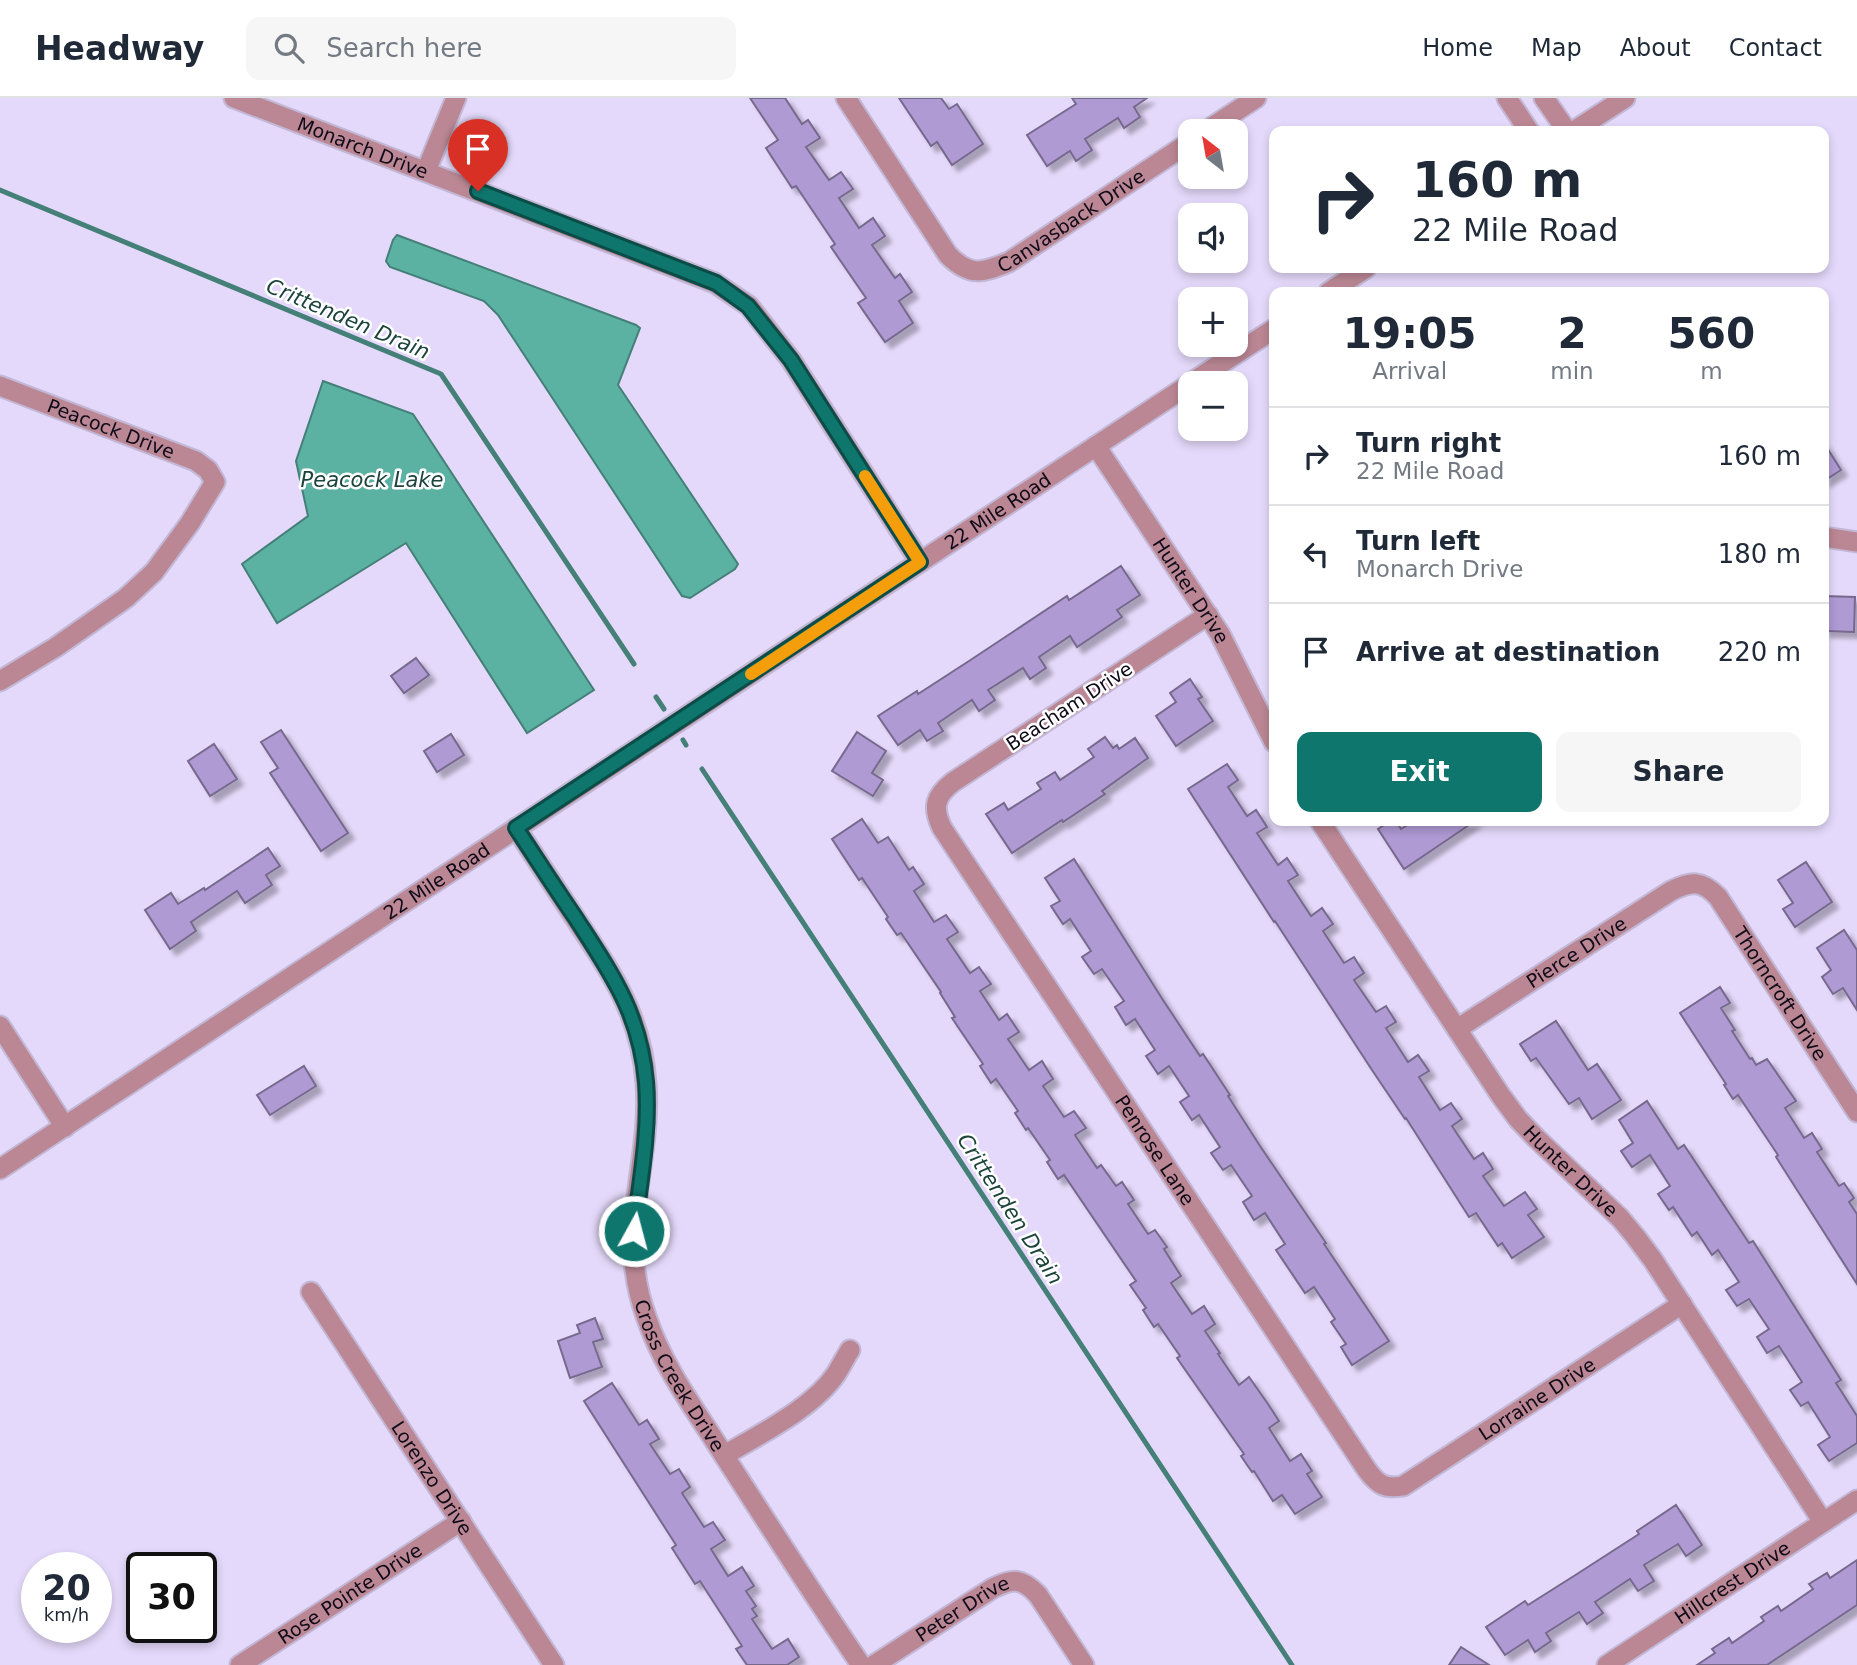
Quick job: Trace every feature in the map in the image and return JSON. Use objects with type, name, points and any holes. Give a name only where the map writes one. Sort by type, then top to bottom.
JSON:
[{"type":"street","name":"Monarch Drive","points":[[234,98],[716,283],[748,306],[791,360],[920,562]]},
{"type":"street","points":[[426,171],[456,98]]},
{"type":"street","name":"Canvasback Drive","points":[[846,98],[948,255],[973,272],[1009,262],[1178,150]]},
{"type":"street","points":[[1224,119],[1256,98]]},
{"type":"street","points":[[1507,98],[1526,126]]},
{"type":"street","points":[[1544,98],[1564,126]]},
{"type":"street","points":[[1582,126],[1625,98]]},
{"type":"street","points":[[1337,287],[1358,273]]},
{"type":"street","name":"22 Mile Road","points":[[1210,371],[1269,331]]},
{"type":"street","name":"Peacock Drive","points":[[0,386],[196,461],[208,470],[215,482],[190,523],[145,581],[126,598],[56,647],[0,681]]},
{"type":"street","name":"22 Mile Road","points":[[0,1169],[1178,392]]},
{"type":"street","name":"Hunter Drive","points":[[1096,446],[1208,615],[1269,732]]},
{"type":"street","points":[[1829,538],[1857,542]]},
{"type":"street","name":"Beacham Drive","points":[[936,803],[943,790],[953,782],[1208,615]]},
{"type":"street","name":"Penrose Lane","points":[[936,803],[942,828],[1352,1448],[1375,1480],[1389,1488]]},
{"type":"street","name":"Hunter Drive","points":[[1323,826],[1518,1119],[1620,1218],[1654,1260],[1824,1522]]},
{"type":"street","name":"Cross Creek Drive","points":[[516,828],[611,973],[636,1027],[646,1084],[644,1147],[634,1231],[634,1259],[646,1318],[665,1360],[861,1665]]},
{"type":"street","name":"Pierce Drive","points":[[1457,1029],[1671,891],[1683,885],[1697,883]]},
{"type":"street","name":"Thorncroft Drive","points":[[1697,883],[1710,889],[1718,897],[1857,1112]]},
{"type":"street","points":[[0,1026],[65,1127]]},
{"type":"street","name":"Lorenzo Drive","points":[[311,1292],[554,1665]]},
{"type":"street","name":"Lorraine Drive","points":[[1389,1488],[1403,1486],[1414,1480],[1682,1304]]},
{"type":"street","points":[[725,1455],[804,1407],[836,1375],[850,1350]]},
{"type":"street","name":"Hillcrest Drive","points":[[1607,1665],[1857,1500]]},
{"type":"street","name":"Rose Pointe Drive","points":[[246,1663],[461,1521]]},
{"type":"street","name":"Peter Drive","points":[[874,1665],[993,1588],[1018,1581],[1029,1585],[1038,1595],[1084,1665]]},
{"type":"water","points":[[397,235],[640,328],[618,385],[738,564],[735,569],[690,598],[682,596],[498,315],[484,301],[390,267],[386,261]]},
{"type":"water","name":"Peacock Lake","points":[[323,381],[413,414],[594,690],[527,733],[406,543],[277,623],[242,564],[308,516],[296,461]]},
{"type":"building","points":[[750,98],[785,98],[802,124],[808,120],[820,138],[806,147],[829,180],[841,172],[853,189],[839,198],[859,228],[873,218],[885,236],[872,245],[895,278],[900,274],[912,292],[899,301],[913,323],[885,342],[858,303],[866,298],[831,247],[835,244],[796,186],[792,188],[766,148],[778,140]]},
{"type":"building","points":[[899,98],[941,98],[949,109],[957,104],[983,144],[952,165],[937,142],[931,146]]},
{"type":"building","points":[[1072,98],[1147,98],[1134,107],[1140,117],[1124,128],[1118,118],[1085,139],[1092,150],[1076,161],[1070,151],[1047,166],[1027,135],[1076,104]]},
{"type":"building","points":[[1829,451],[1841,470],[1829,478]]},
{"type":"building","points":[[1121,566],[1140,595],[1117,610],[1122,617],[1077,647],[1070,636],[1039,657],[1046,668],[1030,679],[1023,668],[988,690],[995,700],[979,711],[972,700],[938,723],[943,731],[927,741],[920,730],[898,745],[878,716],[917,691],[918,694],[1067,596],[1069,600]]},
{"type":"building","points":[[1829,596],[1855,597],[1854,632],[1829,631]]},
{"type":"building","points":[[416,658],[429,675],[404,693],[391,676]]},
{"type":"building","points":[[1190,679],[1202,697],[1198,699],[1213,721],[1176,746],[1156,716],[1176,702],[1170,693]]},
{"type":"building","points":[[281,730],[348,833],[321,851],[270,773],[278,768],[261,742]]},
{"type":"building","points":[[857,732],[886,751],[872,773],[883,780],[873,796],[832,771]]},
{"type":"building","points":[[451,734],[464,755],[437,772],[424,751]]},
{"type":"building","points":[[1105,737],[1113,748],[1117,745],[1119,749],[1135,738],[1148,758],[1102,791],[1105,794],[1012,853],[986,814],[1004,803],[1008,810],[1041,789],[1037,783],[1055,772],[1060,780],[1094,757],[1088,749]]},
{"type":"building","points":[[214,744],[237,779],[210,796],[188,761]]},
{"type":"building","points":[[1227,764],[1238,780],[1228,787],[1247,816],[1256,810],[1267,827],[1257,833],[1278,865],[1287,858],[1298,875],[1288,881],[1311,916],[1322,908],[1333,924],[1323,931],[1344,963],[1354,957],[1364,973],[1354,980],[1376,1012],[1386,1006],[1396,1022],[1386,1028],[1408,1062],[1418,1055],[1429,1071],[1419,1077],[1440,1110],[1451,1103],[1462,1119],[1452,1126],[1474,1159],[1483,1153],[1493,1169],[1483,1176],[1504,1206],[1525,1192],[1537,1209],[1528,1215],[1544,1237],[1512,1258],[1502,1243],[1498,1246],[1476,1213],[1469,1217],[1188,789]]},
{"type":"building","points":[[862,819],[878,843],[888,837],[909,870],[913,867],[924,884],[914,891],[934,922],[946,915],[958,932],[947,939],[970,973],[979,967],[991,984],[980,991],[999,1020],[1007,1014],[1019,1032],[1008,1039],[1029,1070],[1042,1061],[1053,1079],[1043,1086],[1064,1117],[1074,1111],[1086,1128],[1075,1135],[1097,1168],[1101,1165],[1116,1186],[1122,1182],[1134,1200],[1128,1204],[1148,1234],[1155,1230],[1167,1247],[1164,1249],[1181,1276],[1171,1283],[1192,1314],[1204,1306],[1215,1324],[1205,1331],[1220,1353],[1218,1354],[1239,1385],[1249,1377],[1279,1421],[1269,1428],[1290,1461],[1301,1454],[1312,1471],[1307,1474],[1322,1497],[1295,1514],[1282,1495],[1273,1501],[1241,1456],[1244,1454],[1177,1358],[1180,1356],[1158,1324],[1154,1327],[1143,1310],[1146,1308],[1130,1285],[1136,1281],[1064,1175],[1058,1179],[1047,1162],[1050,1160],[1028,1128],[1026,1130],[1015,1113],[1018,1111],[996,1079],[991,1083],[980,1066],[983,1064],[952,1018],[955,1017],[941,992],[901,933],[897,935],[862,878],[859,880],[832,839]]},
{"type":"building","points":[[1382,826],[1399,826],[1401,829],[1406,826],[1468,826],[1404,869],[1378,829]]},
{"type":"building","points":[[268,848],[280,866],[266,875],[272,885],[245,903],[237,891],[191,922],[196,931],[170,949],[145,910],[171,893],[178,904],[204,888],[205,890]]},
{"type":"building","points":[[1074,859],[1163,1000],[1200,1056],[1203,1054],[1260,1146],[1389,1341],[1352,1365],[1341,1347],[1346,1344],[1331,1322],[1335,1319],[1314,1287],[1305,1293],[1276,1250],[1285,1244],[1265,1213],[1254,1220],[1243,1202],[1252,1196],[1231,1165],[1223,1170],[1211,1153],[1220,1147],[1199,1115],[1192,1120],[1180,1102],[1189,1096],[1169,1066],[1158,1074],[1146,1056],[1155,1050],[1135,1019],[1126,1025],[1115,1007],[1124,1001],[1102,969],[1094,974],[1082,957],[1091,951],[1070,919],[1063,924],[1051,906],[1060,901],[1045,878]]},
{"type":"building","points":[[1806,862],[1832,902],[1795,927],[1783,909],[1793,903],[1778,880]]},
{"type":"building","points":[[1844,930],[1857,950],[1857,1010],[1843,988],[1833,994],[1822,977],[1831,970],[1817,948]]},
{"type":"building","points":[[1720,987],[1730,1003],[1721,1008],[1735,1030],[1732,1031],[1756,1065],[1767,1059],[1796,1101],[1785,1108],[1804,1138],[1812,1133],[1822,1149],[1817,1152],[1839,1186],[1844,1183],[1854,1198],[1849,1202],[1857,1214],[1857,1284],[1776,1157],[1778,1155],[1738,1095],[1733,1099],[1680,1013]]},
{"type":"building","points":[[1556,1021],[1588,1070],[1597,1064],[1621,1100],[1592,1119],[1579,1098],[1569,1104],[1536,1058],[1531,1061],[1520,1044]]},
{"type":"building","points":[[304,1066],[316,1086],[270,1115],[257,1095]]},
{"type":"building","points":[[1647,1101],[1678,1149],[1684,1145],[1749,1243],[1753,1241],[1841,1380],[1836,1383],[1857,1416],[1857,1443],[1829,1461],[1818,1445],[1830,1437],[1808,1402],[1801,1406],[1790,1390],[1802,1382],[1779,1346],[1767,1353],[1757,1337],[1769,1329],[1749,1299],[1737,1306],[1726,1290],[1739,1282],[1718,1250],[1712,1255],[1697,1232],[1692,1236],[1673,1207],[1669,1210],[1658,1194],[1670,1186],[1650,1155],[1632,1167],[1621,1151],[1633,1143],[1619,1120]]},
{"type":"building","points":[[595,1318],[603,1339],[593,1342],[602,1367],[570,1378],[558,1341],[580,1333],[577,1325]]},
{"type":"building","points":[[612,1383],[639,1425],[647,1420],[659,1439],[650,1444],[670,1474],[679,1469],[690,1487],[682,1493],[704,1527],[713,1522],[725,1540],[711,1549],[728,1576],[742,1567],[754,1586],[746,1591],[756,1606],[752,1609],[757,1616],[752,1619],[772,1649],[788,1639],[799,1657],[787,1665],[747,1665],[736,1649],[742,1646],[700,1581],[695,1584],[672,1548],[676,1545],[584,1401]]},
{"type":"building","points":[[1676,1505],[1702,1545],[1686,1556],[1678,1544],[1644,1565],[1654,1581],[1638,1591],[1630,1579],[1595,1602],[1603,1613],[1587,1624],[1579,1612],[1546,1633],[1551,1641],[1535,1652],[1528,1640],[1505,1655],[1486,1627],[1525,1601],[1528,1605],[1577,1574],[1639,1534],[1637,1531]]},
{"type":"building","points":[[1857,1560],[1857,1605],[1767,1665],[1697,1665],[1715,1653],[1712,1649],[1729,1638],[1732,1643],[1764,1621],[1761,1617],[1778,1606],[1781,1611],[1813,1589],[1809,1584],[1827,1573],[1830,1578]]},
{"type":"building","points":[[1461,1647],[1489,1665],[1449,1665]]},
{"type":"waterway","name":"Crittenden Drain","points":[[0,190],[441,374],[634,664]]},
{"type":"waterway","name":"Crittenden Drain","points":[[656,697],[664,709]]},
{"type":"waterway","name":"Crittenden Drain","points":[[683,740],[686,745]]},
{"type":"waterway","name":"Crittenden Drain","points":[[702,769],[1292,1665]]},
{"type":"slow traffic","points":[[751,674],[920,562],[865,476]]},
{"type":"route","points":[[478,191],[716,283],[748,306],[791,360],[920,562],[516,828],[611,973],[636,1027],[643,1056],[646,1111],[634,1231]]}]
